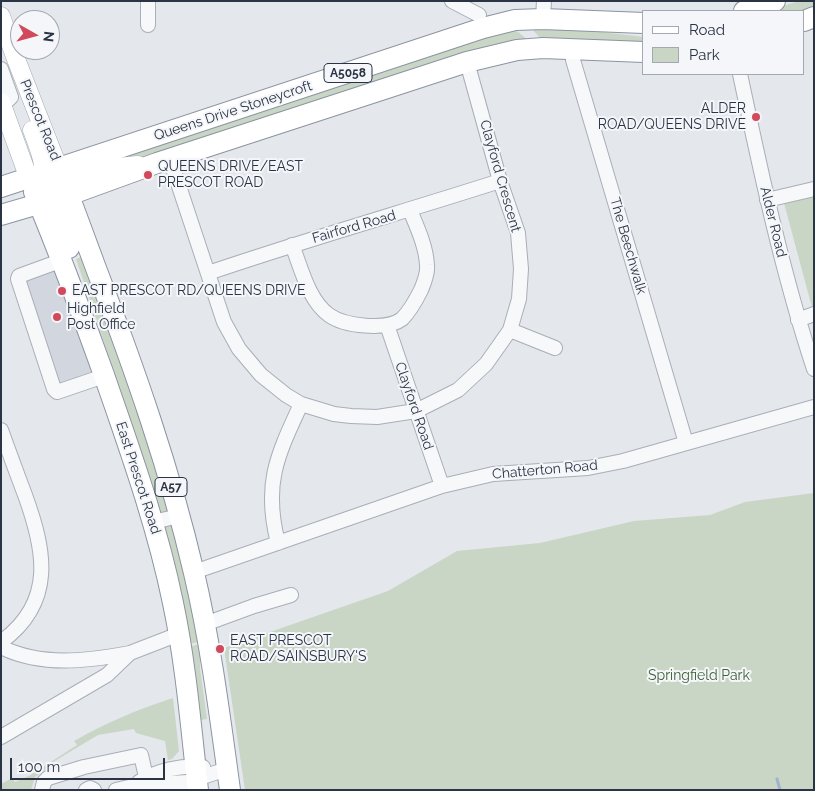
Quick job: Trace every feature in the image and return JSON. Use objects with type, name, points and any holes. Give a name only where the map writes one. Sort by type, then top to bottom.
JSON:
[{"type":"highway","points":[[746,10],[775,1]]},
{"type":"highway","name":"Queens Drive Stoneycroft","points":[[49,186],[483,28],[515,20],[543,10],[598,22],[642,24]]},
{"type":"highway","name":"Queens Drive Stoneycroft","points":[[49,186],[163,161],[467,62],[517,50],[573,48],[642,52]]},
{"type":"highway","points":[[1,199],[49,186],[85,296],[92,342]]},
{"type":"highway","name":"A5058","points":[[1,187],[49,186]]},
{"type":"highway","name":"A5058","points":[[1,215],[49,186]]},
{"type":"highway","name":"East Prescot Road","points":[[49,186],[60,261],[92,342],[126,437],[165,566],[179,634],[197,779]]},
{"type":"highway","name":"East Prescot Road","points":[[49,186],[141,393],[179,516],[205,624],[230,790]]},
{"type":"main road","name":"Prescot Road","points":[[1,16],[14,54],[49,186]]},
{"type":"main road","name":"A57","points":[[7,102],[49,186]]},
{"type":"street","points":[[148,1],[148,25]]},
{"type":"street","points":[[452,1],[479,15]]},
{"type":"street","points":[[598,22],[642,33]]},
{"type":"street","name":"The Beechwalk","points":[[573,48],[573,60],[686,442]]},
{"type":"street","name":"Clayford Crescent","points":[[163,161],[208,273],[224,322],[239,350],[261,376],[301,404],[334,414],[377,417],[416,410],[458,390],[486,364],[510,330],[519,299],[521,269],[518,233],[500,181],[467,62]]},
{"type":"street","points":[[1,69],[7,102]]},
{"type":"street","name":"Alder Road","points":[[740,75],[767,200],[798,320],[814,369]]},
{"type":"street","name":"Fairford Road","points":[[208,273],[500,181]]},
{"type":"street","points":[[767,200],[814,189]]},
{"type":"street","points":[[292,245],[315,301],[329,315],[349,324],[387,325],[401,319],[415,303],[424,283],[428,266],[422,242],[410,210]]},
{"type":"street","points":[[60,261],[19,276],[18,279],[54,389],[57,392],[104,376]]},
{"type":"street","points":[[798,320],[814,314]]},
{"type":"street","name":"Clayford Road","points":[[387,325],[442,486]]},
{"type":"street","points":[[510,330],[554,348]]},
{"type":"street","points":[[278,543],[271,500],[273,472],[281,446],[301,404]]},
{"type":"street","name":"Chatterton Road","points":[[194,572],[442,486],[493,474],[588,468],[623,461],[814,407]]},
{"type":"street","points":[[1,430],[36,524],[42,560],[39,586],[31,610],[16,629],[1,642]]},
{"type":"street","points":[[153,522],[179,516]]},
{"type":"street","points":[[205,624],[291,595]]},
{"type":"street","points":[[1,647],[19,655],[48,660],[85,660],[130,653],[179,634]]},
{"type":"street","points":[[1,737],[107,675],[130,653]]},
{"type":"street","points":[[42,790],[44,782],[48,778],[84,767],[141,755],[147,782]]},
{"type":"street","points":[[116,790],[147,782],[180,784],[227,769]]},
{"type":"street","points":[[86,790],[94,790]]},
{"type":"shaded area","points":[[53,266],[93,376],[60,388],[21,277]]},
{"type":"green space","points":[[799,1],[814,1],[814,8],[770,10]]},
{"type":"green space","points":[[531,28],[594,31],[642,37],[642,45],[543,41]]},
{"type":"green space","points":[[517,31],[529,41],[117,164],[115,158],[495,35]]},
{"type":"green space","points":[[814,195],[814,315],[784,203]]},
{"type":"green space","points":[[84,256],[135,399],[168,511],[159,514],[76,259]]},
{"type":"green space","name":"Springfield Park","points":[[814,493],[814,790],[245,790],[224,648],[388,591],[457,551],[540,543],[634,521],[710,515],[745,502]]},
{"type":"green space","points":[[172,524],[174,526],[199,642],[189,644],[163,526]]},
{"type":"green space","points":[[200,644],[200,668],[207,719],[201,720],[198,716],[187,647]]},
{"type":"green space","points":[[173,698],[179,751],[172,759],[168,760],[165,741],[136,733],[134,729],[98,735],[48,765],[46,769],[35,777],[31,790],[1,790],[1,784],[12,778],[15,782],[29,776],[77,745],[74,741],[86,734],[122,717]]},
{"type":"waterway","points":[[777,779],[780,790]]},
{"type":"place","name":"ALDER ROAD/QUEENS DRIVE","points":[[756,117]]},
{"type":"place","name":"QUEENS DRIVE/EAST PRESCOT ROAD","points":[[148,175]]},
{"type":"place","name":"EAST PRESCOT RD/QUEENS DRIVE","points":[[62,291]]},
{"type":"place","name":"Highfield Post Office","points":[[57,317]]},
{"type":"place","name":"EAST PRESCOT ROAD/SAINSBURY'S","points":[[220,649]]}]
